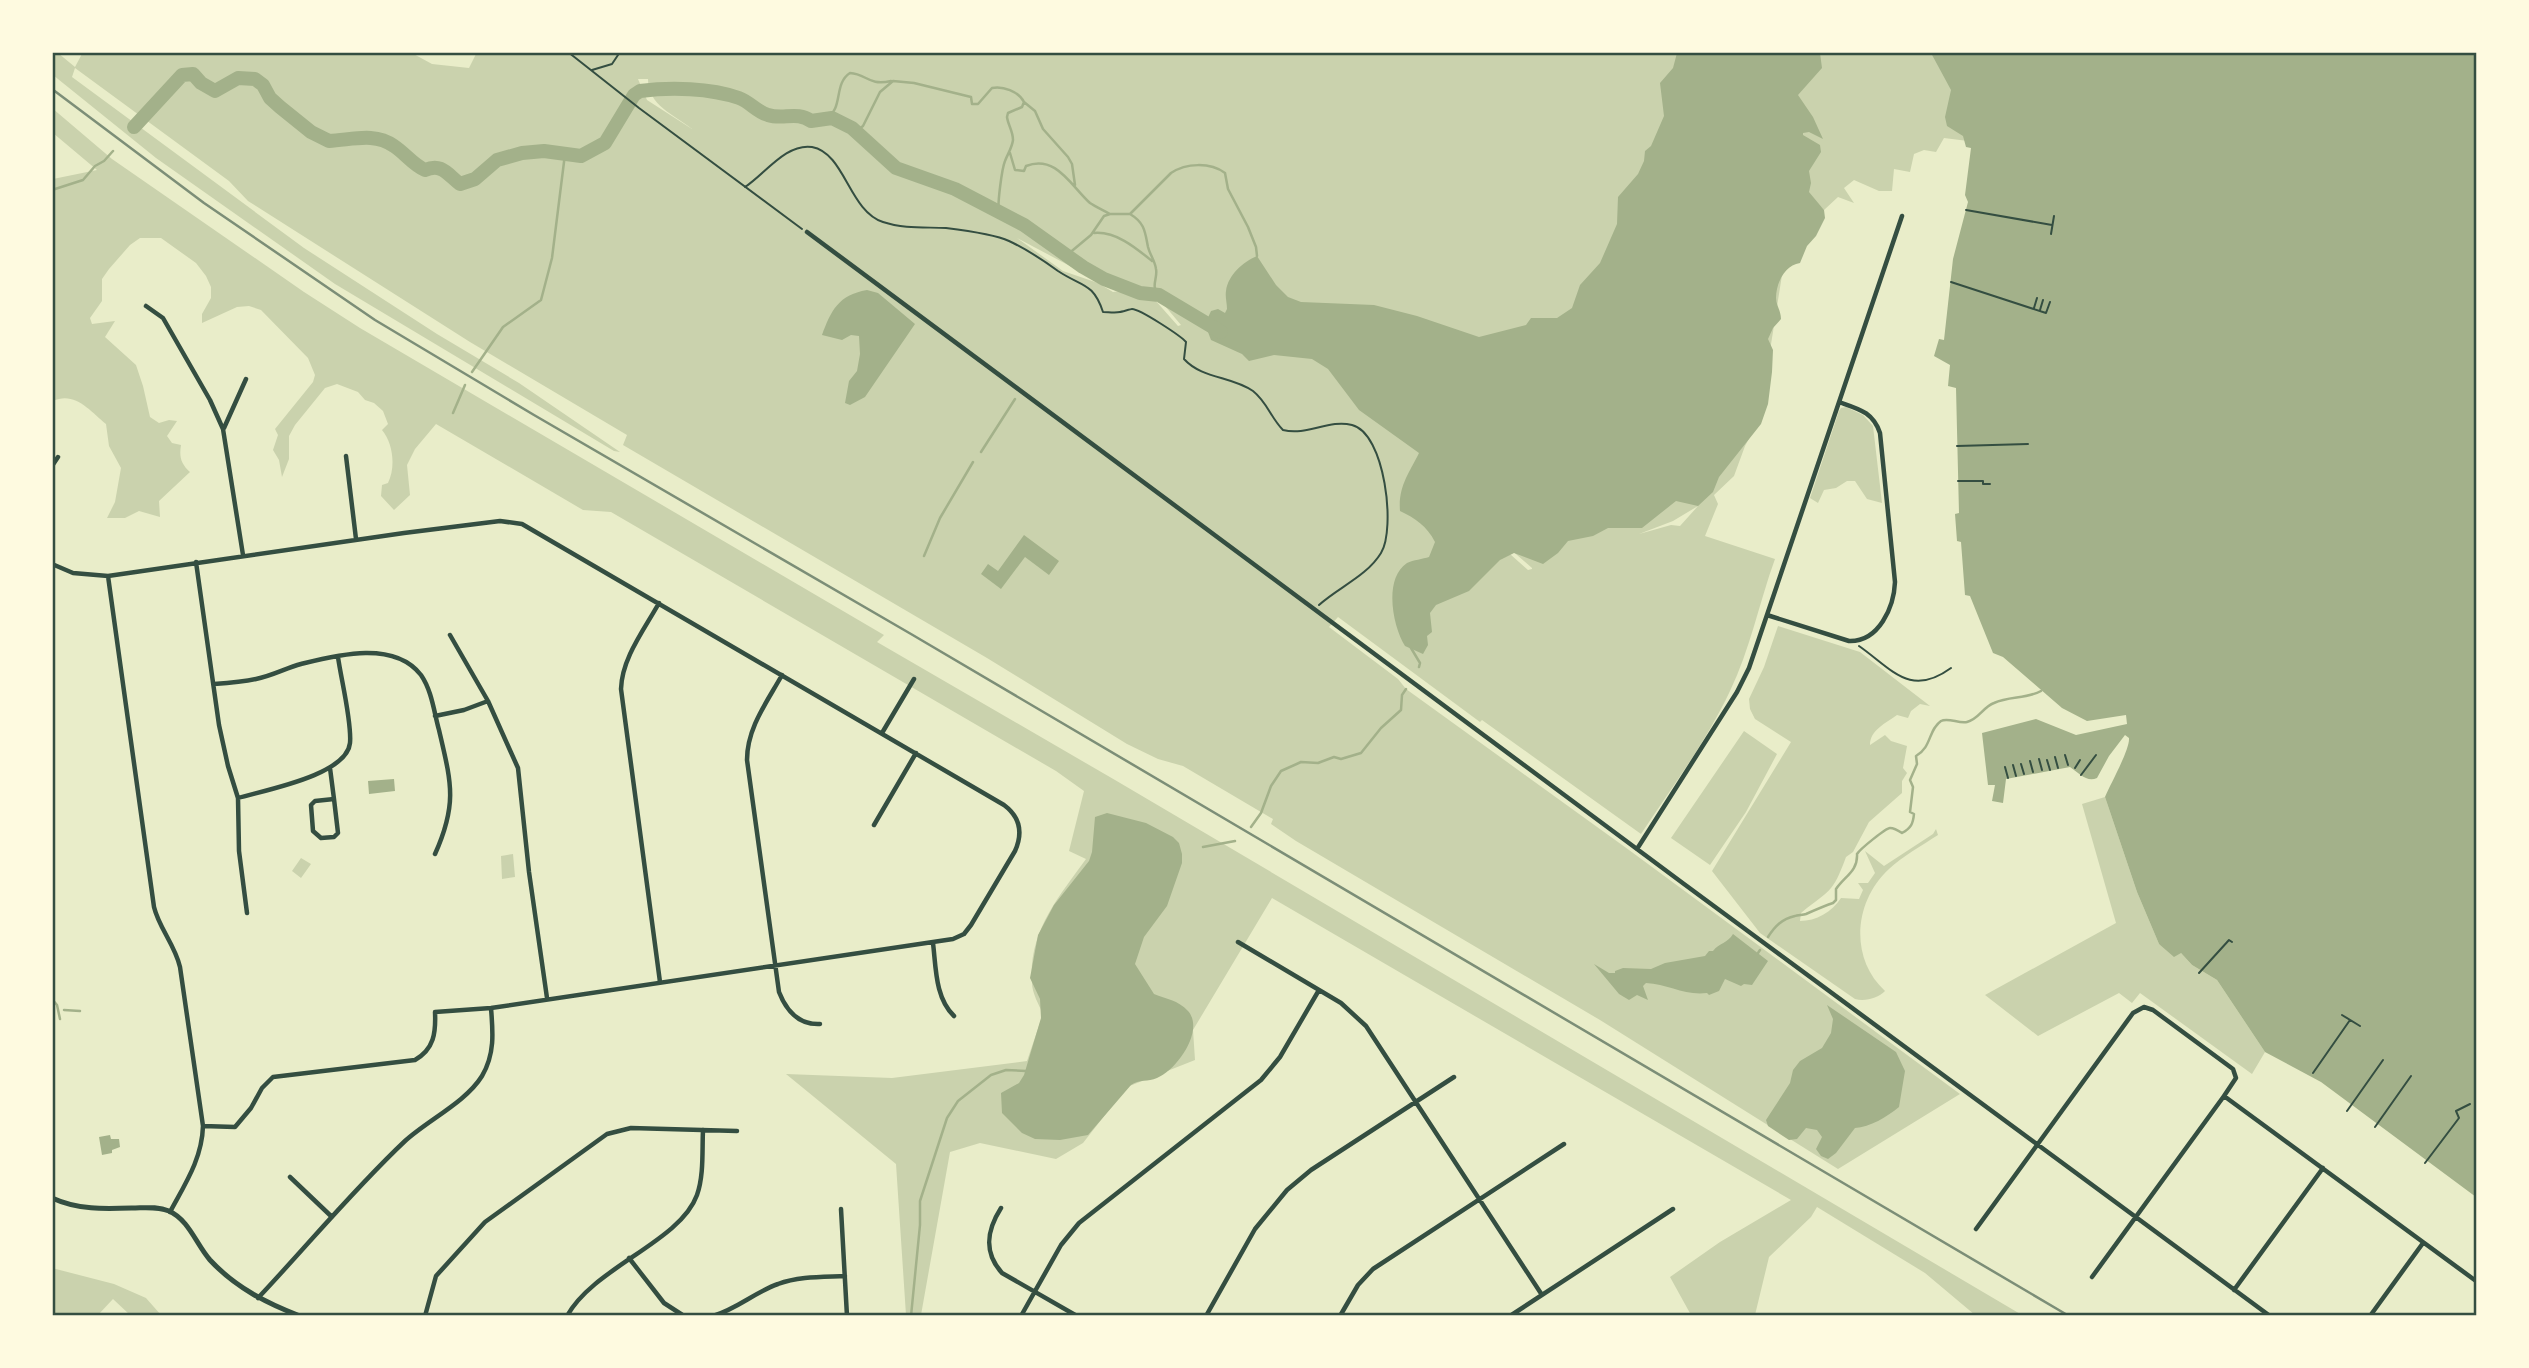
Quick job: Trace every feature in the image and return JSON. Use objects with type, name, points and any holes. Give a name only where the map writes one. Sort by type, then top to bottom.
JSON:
[{"type":"street","points":[[1637,849],[1737,692],[1749,668],[1902,216]]},
{"type":"street","points":[[807,232],[2270,1315]]},
{"type":"street","points":[[146,306],[163,318],[210,400],[223,429],[243,555]]},
{"type":"street","points":[[223,429],[246,379]]},
{"type":"street","points":[[1767,615],[1850,640],[1865,639],[1879,625],[1891,605],[1895,582],[1880,433],[1869,414],[1839,401]]},
{"type":"street","points":[[345,456],[356,540]]},
{"type":"street","points":[[52,466],[58,457]]},
{"type":"street","points":[[52,564],[74,573],[108,576],[243,555],[493,522],[511,522],[532,528],[1007,807],[1019,827],[1020,837],[1015,850],[971,925],[957,938],[491,1008],[435,1012],[432,1043],[422,1056],[415,1060],[280,1075],[267,1081],[251,1108],[235,1127],[203,1126]]},
{"type":"street","points":[[196,562],[222,743],[240,811],[239,851],[247,913]]},
{"type":"street","points":[[108,576],[154,907],[176,951],[180,967],[203,1126],[203,1141],[197,1163],[170,1212]]},
{"type":"street","points":[[659,603],[627,661],[621,690],[660,982]]},
{"type":"street","points":[[450,635],[488,701],[519,768],[547,998]]},
{"type":"street","points":[[214,684],[254,680],[299,664],[377,653],[387,654],[413,667],[426,684],[452,794],[448,821],[435,854]]},
{"type":"street","points":[[238,798],[299,780],[330,768],[342,760],[350,742],[338,657]]},
{"type":"street","points":[[782,674],[752,728],[747,760],[779,992],[787,1008],[809,1024],[820,1024]]},
{"type":"street","points":[[882,733],[914,679]]},
{"type":"street","points":[[435,716],[464,710],[488,701]]},
{"type":"street","points":[[874,825],[916,753]]},
{"type":"street","points":[[330,768],[334,799],[338,833],[334,837],[321,838],[313,831],[310,805],[315,801],[334,799]]},
{"type":"street","points":[[1238,942],[1341,1003],[1366,1026],[1542,1294]]},
{"type":"street","points":[[933,943],[941,996],[947,1010],[954,1016]]},
{"type":"street","points":[[1020,1315],[1061,1245],[1079,1223],[1262,1080],[1280,1057],[1320,990]]},
{"type":"street","points":[[1976,1229],[2133,1013],[2144,1007],[2152,1010],[2233,1069],[2236,1078],[2092,1277]]},
{"type":"street","points":[[258,1297],[404,1142],[471,1090],[489,1061],[492,1045],[491,1008]]},
{"type":"street","points":[[1206,1315],[1255,1228],[1278,1199],[1311,1170],[1454,1077]]},
{"type":"street","points":[[2224,1096],[2476,1281]]},
{"type":"street","points":[[425,1315],[436,1276],[485,1222],[597,1140],[626,1128],[737,1131]]},
{"type":"street","points":[[567,1315],[581,1295],[679,1222],[691,1208],[701,1181],[703,1130]]},
{"type":"street","points":[[1340,1315],[1366,1275],[1564,1144]]},
{"type":"street","points":[[2234,1290],[2323,1168]]},
{"type":"street","points":[[290,1177],[332,1217]]},
{"type":"street","points":[[52,1198],[87,1209],[154,1208],[170,1212],[184,1223],[219,1270],[239,1286],[300,1315]]},
{"type":"street","points":[[1001,1208],[988,1238],[992,1259],[1002,1273],[1077,1315]]},
{"type":"street","points":[[841,1209],[847,1315]]},
{"type":"street","points":[[1510,1315],[1673,1209]]},
{"type":"street","points":[[2370,1315],[2423,1243]]},
{"type":"street","points":[[629,1258],[664,1303],[684,1315]]},
{"type":"street","points":[[713,1315],[723,1314],[777,1284],[803,1278],[845,1276]]},
{"type":"path","points":[[568,52],[613,89],[807,232]]},
{"type":"path","points":[[591,70],[612,64],[620,52]]},
{"type":"path","points":[[745,187],[794,149],[811,147],[827,154],[862,206],[879,221],[911,228],[947,228],[999,237],[1046,260],[1058,271],[1094,292],[1103,312],[1119,313],[1132,309],[1146,314],[1186,342],[1184,359],[1191,366],[1252,390],[1265,402],[1283,430],[1309,431],[1342,423],[1357,426],[1370,440],[1380,462],[1388,518],[1387,539],[1373,564],[1317,607]]},
{"type":"path","points":[[1966,210],[2052,225]]},
{"type":"path","points":[[2051,234],[2054,216]]},
{"type":"path","points":[[1951,282],[2046,313],[2050,302]]},
{"type":"path","points":[[2034,309],[2037,298]]},
{"type":"path","points":[[2040,311],[2043,300]]},
{"type":"path","points":[[1958,446],[2028,444]]},
{"type":"path","points":[[1958,481],[1983,481],[1983,484],[1990,484]]},
{"type":"path","points":[[1850,640],[1899,677],[1910,681],[1932,679],[1951,668]]},
{"type":"path","points":[[2065,755],[2068,765]]},
{"type":"path","points":[[2081,775],[2096,755]]},
{"type":"path","points":[[2055,757],[2059,768]]},
{"type":"path","points":[[2039,760],[2042,770]]},
{"type":"path","points":[[2047,760],[2050,770]]},
{"type":"path","points":[[2075,768],[2080,760]]},
{"type":"path","points":[[2029,761],[2033,772]]},
{"type":"path","points":[[2021,764],[2024,774]]},
{"type":"path","points":[[2013,765],[2016,776]]},
{"type":"path","points":[[2004,767],[2008,778]]},
{"type":"path","points":[[2199,973],[2229,940],[2232,943]]},
{"type":"path","points":[[2342,1015],[2360,1026]]},
{"type":"path","points":[[2313,1073],[2350,1020]]},
{"type":"path","points":[[2347,1111],[2383,1060]]},
{"type":"path","points":[[2375,1127],[2411,1076]]},
{"type":"path","points":[[2425,1163],[2459,1118],[2456,1111],[2470,1104]]},
{"type":"shaded area","points":[[83,52],[410,52],[432,64],[469,68],[477,52],[1951,53],[1968,141],[1944,138],[1936,152],[1924,150],[1914,154],[1910,172],[1894,169],[1892,191],[1879,191],[1854,180],[1844,188],[1854,203],[1838,197],[1824,210],[1821,207],[1782,275],[1759,420],[1745,446],[1734,476],[1714,495],[1718,504],[1705,536],[1775,559],[1743,659],[1721,710],[1641,834],[1482,720],[1480,722],[1338,617],[1329,627],[1398,679],[1406,689],[1960,1094],[1838,1169],[1600,1020],[1296,841],[1271,824],[1273,819],[1183,766],[1158,759],[1127,744],[987,658],[623,445],[627,435],[470,342],[248,201],[229,181],[75,68],[72,77],[304,248],[437,334],[519,383],[620,452],[614,451],[335,284],[156,158],[53,75],[52,53],[58,53],[75,67]],"holes":[[[638,79],[648,79],[649,88],[657,103],[692,129],[647,100]],[[1017,238],[1102,283],[1140,288],[1160,300],[1181,325],[1178,326],[1155,300],[1139,289],[1113,292],[1098,283],[1063,271]],[[1413,465],[1532,569],[1528,570],[1412,467]],[[1698,506],[1680,526],[1671,525],[1639,534],[1673,521]]]},
{"type":"shaded area","points":[[1677,53],[1820,53],[1822,68],[1798,95],[1813,117],[1823,139],[1809,132],[1803,133],[1820,145],[1821,152],[1809,171],[1809,192],[1824,210],[1825,218],[1816,236],[1807,246],[1800,263],[1786,271],[1776,292],[1781,319],[1768,339],[1773,350],[1772,372],[1768,404],[1761,424],[1719,477],[1713,492],[1698,506],[1676,501],[1642,528],[1608,528],[1593,536],[1568,541],[1543,564],[1514,553],[1500,560],[1469,591],[1436,605],[1430,613],[1432,632],[1427,636],[1428,645],[1423,654],[1405,646],[1397,627],[1392,603],[1395,580],[1400,570],[1407,563],[1429,557],[1435,542],[1420,523],[1400,511],[1402,487],[1419,453],[1359,410],[1328,369],[1312,359],[1274,355],[1249,361],[1242,354],[1211,340],[1205,324],[1211,311],[1218,309],[1225,313],[1227,285],[1233,274],[1257,256],[1276,285],[1288,297],[1301,302],[1374,305],[1479,337],[1526,325],[1531,318],[1557,318],[1572,308],[1580,285],[1600,263],[1617,224],[1618,197],[1638,174],[1645,151],[1651,146],[1664,116],[1660,83],[1673,68]]},
{"type":"shaded area","points":[[1931,53],[2476,53],[2476,1197],[2321,1082],[2265,1052],[2217,980],[2192,965],[2181,953],[2174,957],[2159,944],[2137,892],[2105,797],[2129,738],[2125,735],[2097,778],[2086,778],[2070,767],[2006,779],[2003,803],[1992,801],[1995,785],[1988,785],[1982,733],[2036,719],[2076,735],[2127,724],[2126,715],[2087,721],[2062,708],[2003,657],[1993,653],[1970,596],[1965,595],[1961,542],[1957,541],[1955,514],[1959,513],[1956,388],[1948,386],[1950,365],[1934,356],[1939,339],[1944,340],[1953,259],[1968,202],[1965,195],[1971,148],[1966,147],[1963,136],[1947,126],[1945,117],[1951,90]]},
{"type":"shaded area","points":[[52,108],[112,159],[360,328],[884,635],[877,642],[2022,1315],[1975,1315],[1925,1273],[1817,1207],[1811,1217],[1769,1257],[1755,1315],[1691,1315],[1670,1277],[1720,1242],[1791,1200],[1272,898],[1193,1030],[1195,1060],[1127,1087],[1083,1143],[1056,1159],[980,1143],[950,1152],[921,1315],[906,1315],[896,1164],[786,1074],[892,1078],[1027,1061],[1043,1014],[1032,987],[1035,948],[1047,917],[1086,859],[1069,851],[1084,791],[1056,771],[611,512],[583,510],[436,424],[415,449],[407,465],[410,495],[394,510],[381,496],[382,485],[388,483],[393,463],[391,448],[382,430],[388,424],[383,411],[374,403],[365,400],[358,392],[337,384],[325,388],[289,436],[289,459],[282,477],[279,460],[273,450],[278,435],[275,429],[313,382],[315,375],[308,358],[261,310],[249,306],[237,307],[202,323],[202,314],[211,298],[211,287],[206,276],[196,263],[161,238],[140,238],[130,245],[102,279],[102,301],[90,318],[92,324],[115,321],[105,337],[136,365],[150,417],[159,423],[177,421],[167,436],[172,443],[181,445],[181,460],[190,472],[159,501],[160,517],[139,511],[125,518],[107,518],[115,502],[121,468],[109,446],[106,424],[75,400],[53,401],[53,179],[97,170],[53,133]]},
{"type":"shaded area","points":[[867,290],[878,293],[915,324],[865,397],[850,405],[845,403],[849,381],[857,371],[859,336],[851,335],[842,340],[822,335],[842,300]]},
{"type":"shaded area","points":[[1846,407],[1863,415],[1873,426],[1882,503],[1867,499],[1855,481],[1847,481],[1836,488],[1824,490],[1818,503],[1810,498],[1839,411]]},
{"type":"shaded area","points":[[1024,535],[1059,561],[1049,575],[1025,557],[1001,589],[981,574],[988,564],[998,571]]},
{"type":"shaded area","points":[[1778,626],[1860,652],[1930,706],[1920,704],[1911,711],[1908,718],[1897,715],[1879,727],[1873,735],[1870,745],[1885,735],[1891,741],[1907,746],[1903,768],[1907,773],[1902,781],[1902,793],[1869,822],[1829,890],[1801,913],[1800,921],[1812,919],[1828,911],[1841,898],[1859,899],[1863,890],[1858,883],[1868,883],[1875,873],[1865,851],[1884,866],[1933,834],[1936,829],[1938,835],[1889,869],[1877,882],[1869,897],[1860,930],[1861,946],[1873,978],[1885,991],[1871,999],[1855,999],[1760,933],[1712,871],[1791,742],[1755,719],[1750,709],[1749,699],[1764,667]]},
{"type":"shaded area","points":[[1744,731],[1777,754],[1746,812],[1710,865],[1671,838]]},
{"type":"shaded area","points":[[394,779],[395,791],[369,794],[368,781]]},
{"type":"shaded area","points":[[2105,797],[2137,892],[2159,944],[2181,953],[2192,965],[2217,980],[2265,1052],[2252,1074],[2140,993],[2132,1003],[2119,993],[2038,1036],[1985,995],[2116,923],[2082,804]]},
{"type":"shaded area","points":[[1107,813],[1146,823],[1179,843],[1182,863],[1167,906],[1144,937],[1135,964],[1154,994],[1176,1002],[1188,1011],[1193,1028],[1191,1038],[1173,1067],[1157,1078],[1131,1085],[1088,1135],[1060,1140],[1035,1139],[1022,1133],[1002,1113],[1001,1093],[1019,1083],[1024,1075],[1041,1018],[1040,999],[1030,978],[1038,935],[1054,905],[1089,861],[1095,817]]},
{"type":"shaded area","points":[[513,854],[515,877],[502,879],[501,856]]},
{"type":"shaded area","points":[[301,858],[311,864],[301,878],[292,871]]},
{"type":"shaded area","points":[[1733,934],[1768,961],[1752,985],[1741,986],[1725,979],[1719,991],[1709,995],[1646,983],[1643,986],[1648,1000],[1637,995],[1629,1000],[1619,994],[1594,964],[1609,973],[1623,968],[1651,969],[1665,963],[1705,956]]},
{"type":"shaded area","points":[[1827,1005],[1896,1052],[1905,1071],[1899,1107],[1878,1121],[1855,1128],[1828,1159],[1821,1156],[1816,1149],[1822,1137],[1817,1130],[1806,1128],[1797,1139],[1789,1140],[1768,1126],[1766,1120],[1790,1083],[1793,1070],[1800,1061],[1822,1048],[1831,1033],[1833,1019]]},
{"type":"shaded area","points":[[110,1135],[111,1139],[119,1139],[120,1147],[112,1150],[112,1153],[102,1155],[99,1137]]},
{"type":"shaded area","points":[[52,1268],[114,1284],[146,1298],[161,1315],[130,1315],[113,1299],[98,1315],[53,1315]]},
{"type":"waterway","points":[[826,118],[835,109],[842,83],[850,73],[877,82],[891,81]]},
{"type":"waterway","points":[[134,127],[182,75],[193,74],[201,83],[215,91],[238,78],[255,79],[263,85],[270,98],[311,132],[329,141],[379,139],[398,149],[420,168],[440,169],[460,184],[475,179],[497,160],[522,153],[544,151],[581,156],[605,143],[634,95],[640,91],[677,89],[716,92],[739,98],[768,115],[800,117],[811,121],[832,118],[852,128],[896,168],[955,189],[1024,225],[1104,279],[1140,293],[1159,295],[1221,332]]},
{"type":"waterway","points":[[852,128],[859,129],[863,126],[880,92],[893,81],[914,83],[971,97],[972,104],[978,104],[992,88],[1014,92],[1024,102],[1022,107],[1008,113],[1007,117],[1013,140],[1003,171],[999,212]]},
{"type":"waterway","points":[[1024,102],[1035,111],[1043,129],[1068,157],[1072,164],[1075,185]]},
{"type":"waterway","points":[[52,190],[83,180],[113,151]]},
{"type":"waterway","points":[[1010,153],[1015,170],[1024,171],[1026,166],[1046,164],[1062,174],[1090,203],[1110,214]]},
{"type":"waterway","points":[[472,372],[503,327],[541,300],[552,258],[565,154]]},
{"type":"waterway","points":[[1067,255],[1091,235],[1104,216],[1130,214],[1171,173],[1198,165],[1219,169],[1225,173],[1228,189],[1248,227],[1257,256]]},
{"type":"waterway","points":[[1130,214],[1144,228],[1155,266],[1155,285],[1159,295]]},
{"type":"waterway","points":[[1094,233],[1118,238],[1152,261]]},
{"type":"waterway","points":[[453,413],[465,385]]},
{"type":"waterway","points":[[981,452],[1015,399]]},
{"type":"waterway","points":[[924,556],[940,518],[973,462]]},
{"type":"waterway","points":[[1411,648],[1420,663],[1419,667]]},
{"type":"waterway","points":[[1251,827],[1261,813],[1271,786],[1281,771],[1301,762],[1318,763],[1334,757],[1341,759],[1361,753],[1381,728],[1401,710],[1402,695],[1406,689]]},
{"type":"waterway","points":[[1768,937],[1776,926],[1786,919],[1833,903],[1836,900],[1836,889],[1853,869],[1857,854],[1884,831],[1890,828],[1902,833],[1909,827],[1914,814],[1910,812],[1913,787],[1910,780],[1917,764],[1916,756],[1925,748],[1941,721],[1967,722],[1994,703],[2041,691]]},
{"type":"waterway","points":[[1203,847],[1235,841]]},
{"type":"waterway","points":[[52,999],[57,1005],[60,1019]]},
{"type":"waterway","points":[[64,1010],[80,1011]]},
{"type":"waterway","points":[[911,1316],[920,1201],[947,1118],[958,1101],[991,1075],[1006,1070],[1026,1071]]},
{"type":"railway","points":[[52,89],[204,203],[375,320],[2069,1316]]}]
